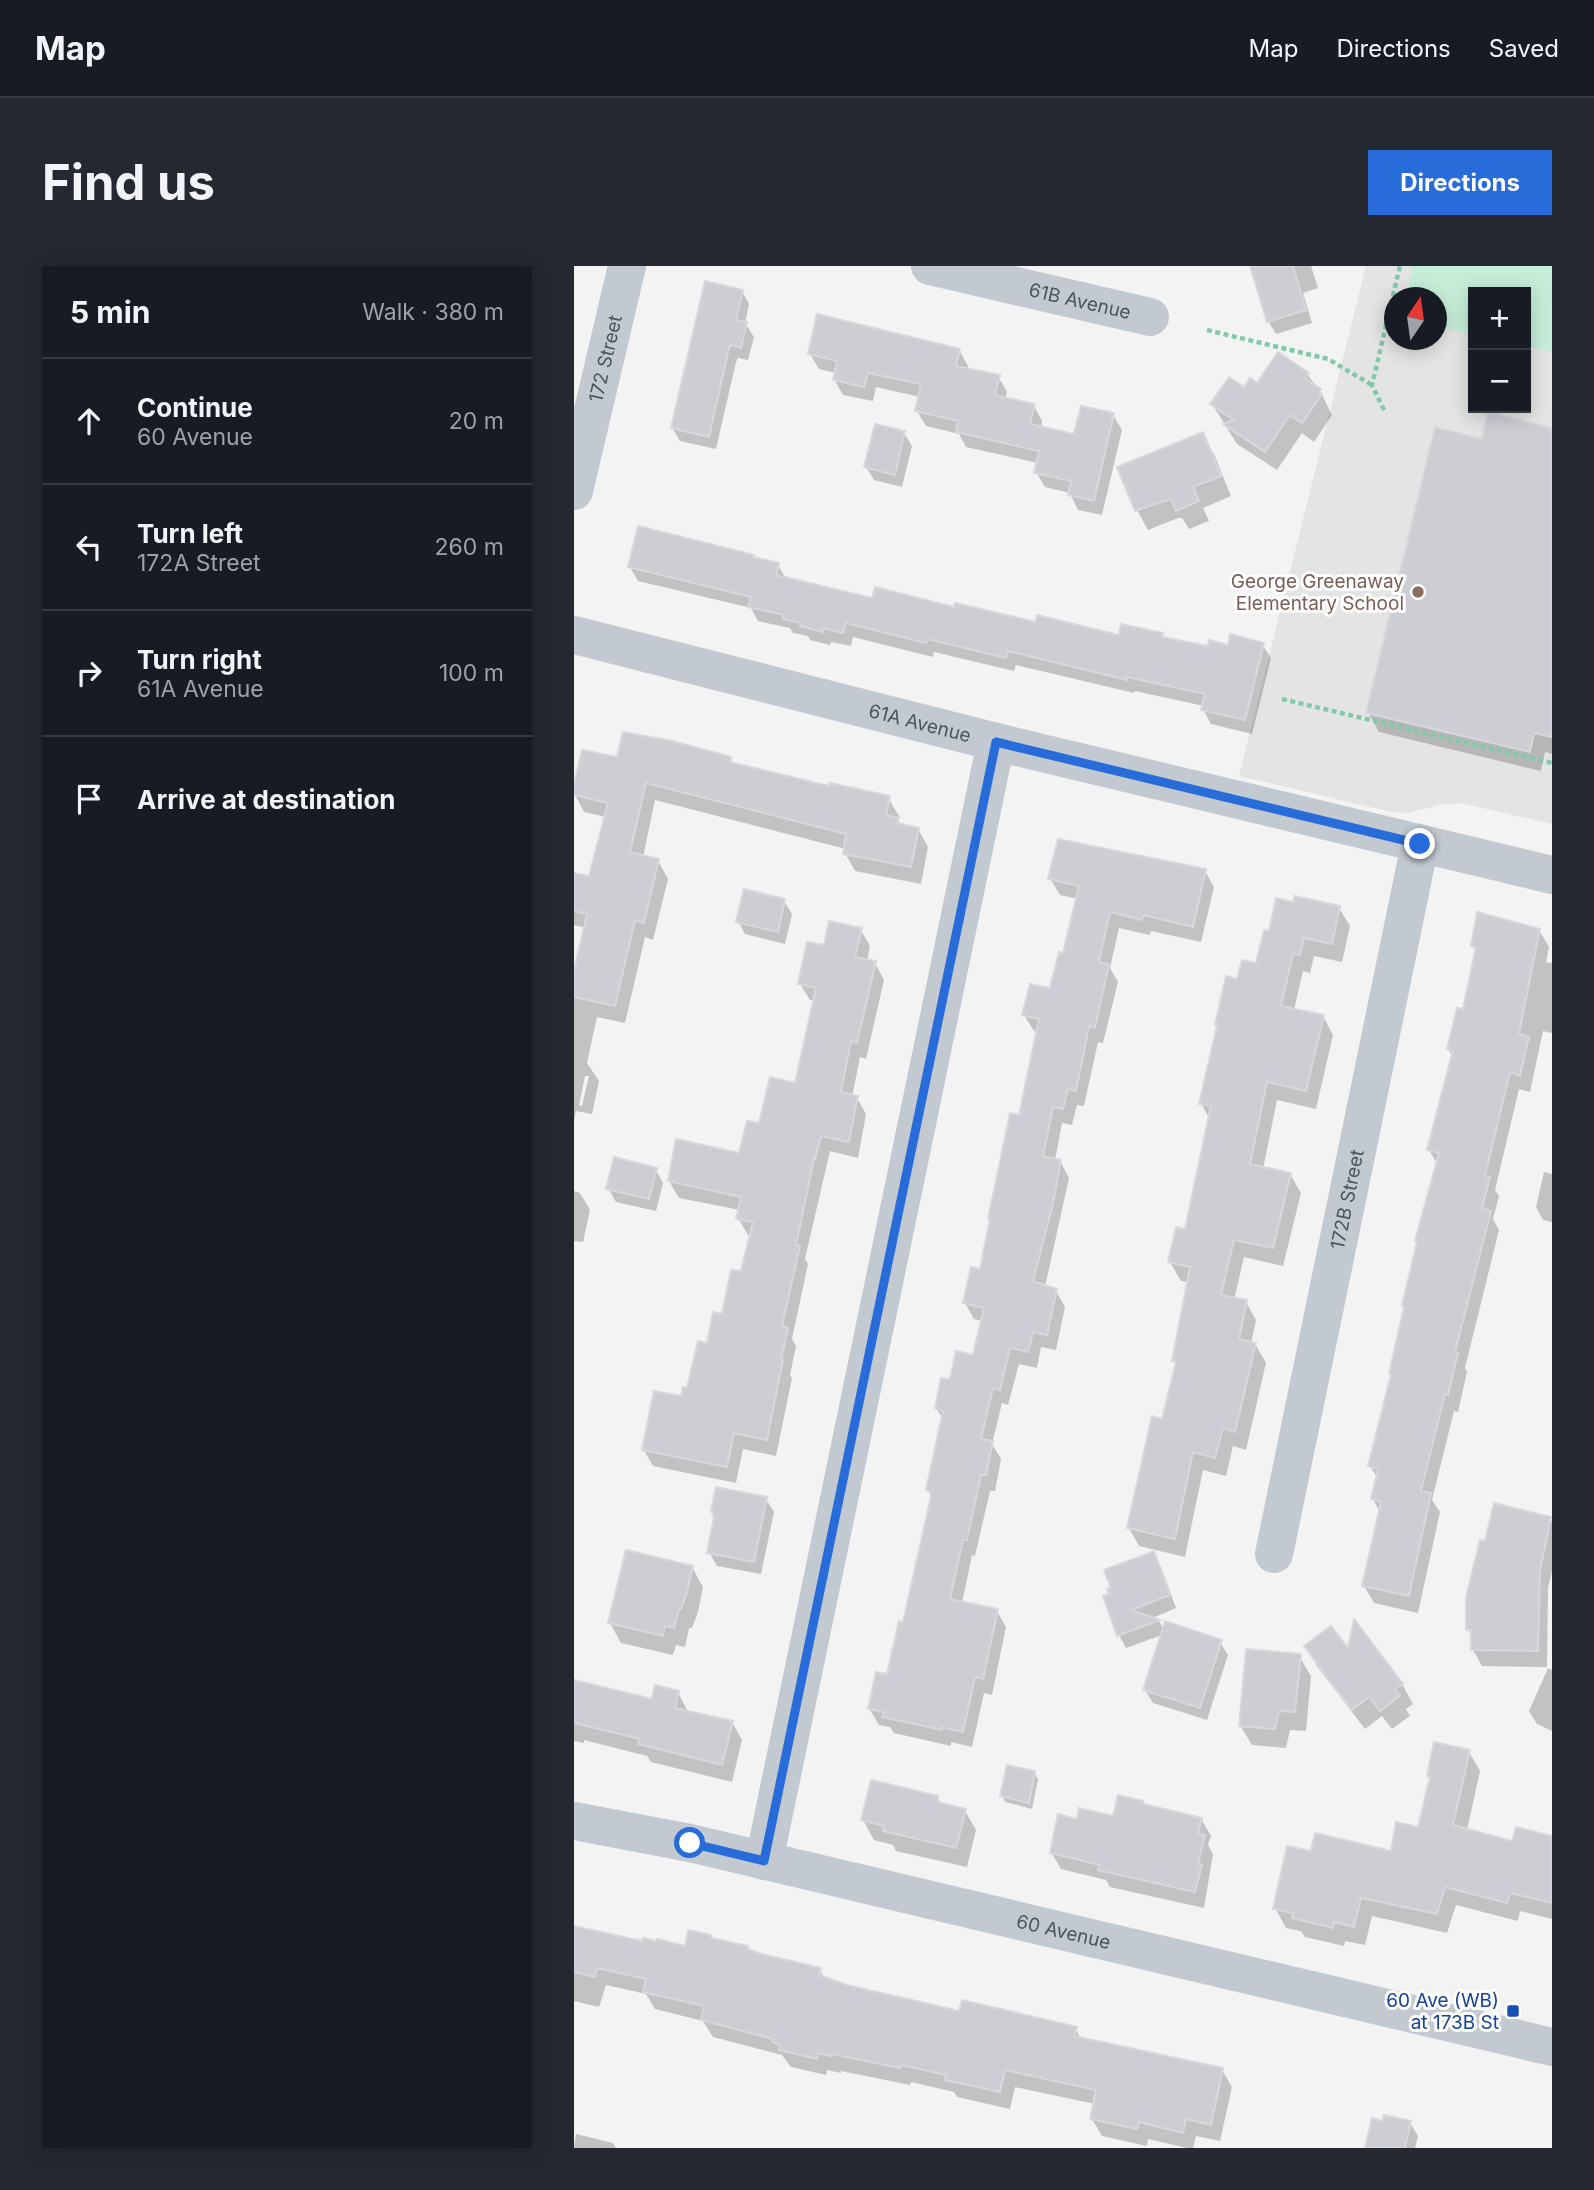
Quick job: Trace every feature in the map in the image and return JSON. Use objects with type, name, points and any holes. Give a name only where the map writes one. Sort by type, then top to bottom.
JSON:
[{"type":"street","name":"172 Street","points":[[574,491],[627,266]]},
{"type":"street","name":"61B Avenue","points":[[930,266],[1150,317]]},
{"type":"street","name":"61A Avenue","points":[[574,635],[996,742],[1552,875]]},
{"type":"street","points":[[764,1861],[996,742]]},
{"type":"street","name":"172B Street","points":[[1274,1554],[1420,844]]},
{"type":"street","name":"60 Avenue","points":[[574,1821],[690,1843],[1552,2047]]},
{"type":"path","points":[[1372,385],[1400,266]]},
{"type":"path","points":[[1207,330],[1328,359],[1372,385],[1384,410]]},
{"type":"path","points":[[1282,699],[1552,763]]},
{"type":"shaded area","name":"George Greenaway Elementary School","points":[[1366,266],[1552,266],[1552,824],[1460,803],[1406,813],[1391,812],[1239,776]]},
{"type":"green space","points":[[1413,266],[1552,266],[1552,352],[1531,347],[1531,287],[1468,287],[1468,334],[1447,328],[1447,287],[1408,287]]},
{"type":"building","points":[[1250,266],[1293,266],[1306,310],[1267,322]]},
{"type":"building","points":[[705,281],[743,290],[736,320],[747,322],[741,348],[731,345],[729,348],[709,437],[671,428]]},
{"type":"building","points":[[817,314],[960,349],[956,366],[1000,375],[995,395],[1035,404],[1030,424],[1074,434],[1081,406],[1114,413],[1094,501],[1068,495],[1071,481],[1034,473],[1039,451],[956,432],[958,421],[915,411],[921,384],[868,373],[864,387],[833,380],[837,361],[808,354]]},
{"type":"building","points":[[1278,352],[1309,373],[1305,378],[1321,389],[1319,392],[1322,394],[1302,423],[1290,415],[1265,452],[1223,424],[1234,420],[1210,404],[1229,377],[1244,387],[1250,378],[1257,383]]},
{"type":"building","points":[[1488,413],[1552,428],[1552,737],[1534,733],[1530,752],[1366,713],[1435,427],[1482,439]]},
{"type":"building","points":[[875,424],[905,431],[895,475],[864,467]]},
{"type":"building","points":[[1203,432],[1221,476],[1193,487],[1199,501],[1176,511],[1171,499],[1135,511],[1117,467]]},
{"type":"building","points":[[638,526],[754,555],[753,557],[779,563],[776,575],[872,598],[875,587],[954,607],[955,603],[1036,622],[1037,615],[1119,635],[1121,624],[1163,633],[1162,637],[1208,646],[1209,640],[1228,645],[1230,634],[1264,643],[1245,720],[1201,710],[1205,694],[1127,677],[1127,680],[1008,651],[1006,658],[927,639],[926,643],[846,623],[843,633],[823,628],[823,632],[800,626],[801,623],[783,619],[784,615],[748,607],[751,597],[628,567]]},
{"type":"building","points":[[623,732],[673,741],[731,757],[730,762],[829,786],[830,783],[890,796],[886,815],[899,818],[897,823],[919,828],[911,867],[843,854],[846,834],[646,783],[630,852],[659,859],[644,923],[635,920],[615,1006],[574,997],[574,971],[587,914],[574,911],[574,873],[589,876],[608,803],[574,795],[574,785],[582,750],[617,757]]},
{"type":"building","points":[[1058,839],[1206,869],[1193,927],[1143,915],[1142,920],[1110,912],[1099,962],[1109,964],[1095,1028],[1089,1026],[1076,1091],[1068,1089],[1063,1109],[1053,1107],[1043,1156],[1061,1160],[1053,1204],[1033,1281],[1057,1289],[1047,1335],[1033,1332],[1028,1352],[1010,1348],[1000,1390],[993,1388],[981,1439],[993,1441],[986,1475],[981,1475],[967,1540],[963,1540],[950,1599],[998,1609],[983,1679],[975,1677],[963,1732],[942,1727],[942,1730],[882,1717],[884,1712],[868,1709],[876,1672],[887,1674],[899,1621],[903,1622],[932,1492],[926,1490],[943,1411],[935,1408],[941,1378],[950,1379],[956,1351],[973,1355],[984,1308],[963,1303],[971,1267],[980,1269],[1010,1113],[1019,1115],[1039,1019],[1022,1015],[1030,984],[1050,988],[1059,952],[1063,953],[1079,886],[1048,879]]},
{"type":"building","points":[[744,889],[785,899],[778,932],[736,922]]},
{"type":"building","points":[[1295,896],[1340,906],[1332,944],[1304,938],[1300,955],[1293,954],[1281,1006],[1324,1015],[1306,1091],[1267,1082],[1250,1164],[1291,1173],[1273,1248],[1234,1240],[1221,1295],[1247,1300],[1239,1339],[1256,1343],[1235,1432],[1223,1428],[1215,1458],[1193,1452],[1175,1539],[1127,1528],[1152,1416],[1162,1419],[1176,1362],[1172,1361],[1190,1267],[1168,1262],[1176,1227],[1185,1229],[1211,1106],[1199,1104],[1226,976],[1237,979],[1242,960],[1256,963],[1264,930],[1269,931],[1276,898],[1293,902]]},
{"type":"building","points":[[1477,912],[1540,929],[1519,1034],[1529,1037],[1520,1076],[1510,1072],[1485,1176],[1490,1177],[1482,1208],[1491,1211],[1455,1352],[1458,1353],[1448,1395],[1445,1394],[1421,1491],[1431,1493],[1409,1596],[1362,1586],[1381,1502],[1371,1499],[1378,1469],[1368,1466],[1391,1375],[1389,1374],[1404,1307],[1402,1306],[1417,1242],[1415,1241],[1439,1153],[1427,1150],[1453,1050],[1447,1049],[1457,1008],[1463,1009],[1476,947],[1471,946]]},
{"type":"building","points":[[829,921],[862,928],[855,957],[876,961],[857,1043],[851,1041],[841,1092],[858,1096],[849,1142],[821,1136],[814,1159],[796,1245],[800,1246],[782,1326],[788,1328],[767,1440],[734,1433],[727,1467],[642,1450],[654,1391],[681,1396],[683,1387],[687,1388],[698,1341],[707,1343],[713,1312],[722,1314],[731,1270],[741,1271],[753,1222],[736,1219],[741,1197],[668,1181],[676,1139],[739,1153],[747,1121],[759,1123],[770,1077],[795,1083],[816,988],[798,984],[807,942],[824,945]]},
{"type":"building","points":[[614,1157],[657,1168],[649,1199],[606,1189]]},
{"type":"building","points":[[716,1487],[767,1497],[754,1562],[707,1553]]},
{"type":"building","points":[[1494,1503],[1551,1517],[1540,1570],[1538,1651],[1471,1650],[1471,1630],[1466,1630],[1466,1597],[1480,1540],[1485,1541]]},
{"type":"building","points":[[626,1550],[693,1566],[674,1628],[665,1626],[663,1636],[608,1623]]},
{"type":"building","points":[[1154,1551],[1170,1595],[1131,1610],[1160,1620],[1117,1636],[1103,1596],[1109,1594],[1107,1589],[1111,1588],[1104,1570]]},
{"type":"building","points":[[1354,1619],[1403,1684],[1395,1689],[1400,1696],[1380,1711],[1369,1697],[1352,1710],[1304,1646],[1331,1626],[1348,1648]]},
{"type":"building","points":[[1165,1621],[1222,1640],[1200,1708],[1143,1690]]},
{"type":"building","points":[[1246,1649],[1301,1654],[1295,1712],[1279,1711],[1275,1729],[1239,1726]]},
{"type":"building","points":[[574,1680],[652,1699],[655,1685],[679,1691],[675,1708],[733,1721],[722,1765],[638,1744],[640,1739],[574,1723]]},
{"type":"building","points":[[1434,1742],[1470,1750],[1453,1825],[1512,1841],[1516,1827],[1552,1836],[1552,1903],[1510,1893],[1507,1903],[1445,1887],[1437,1914],[1361,1898],[1354,1927],[1334,1922],[1333,1928],[1292,1918],[1293,1913],[1273,1909],[1287,1846],[1311,1851],[1315,1833],[1391,1851],[1396,1822],[1418,1827],[1430,1777],[1427,1776]]},
{"type":"building","points":[[1007,1765],[1035,1771],[1029,1803],[1000,1796]]},
{"type":"building","points":[[871,1780],[938,1796],[937,1802],[966,1809],[956,1848],[883,1831],[884,1826],[861,1820]]},
{"type":"building","points":[[1118,1795],[1202,1818],[1198,1834],[1205,1835],[1198,1864],[1202,1865],[1195,1892],[1098,1870],[1100,1865],[1050,1853],[1058,1814],[1077,1819],[1079,1808],[1113,1816]]},
{"type":"building","points":[[574,1926],[642,1941],[643,1938],[657,1939],[685,1946],[688,1930],[711,1935],[711,1938],[748,1946],[748,1949],[758,1953],[821,1968],[819,1975],[847,1985],[959,2011],[962,2000],[1077,2027],[1074,2036],[1223,2068],[1211,2125],[1186,2119],[1183,2133],[1139,2122],[1137,2129],[1090,2119],[1096,2090],[1005,2070],[1000,2092],[945,2080],[946,2075],[901,2065],[900,2068],[818,2053],[817,2059],[779,2050],[780,2045],[772,2042],[773,2039],[701,2020],[704,2006],[643,1992],[646,1979],[597,1968],[595,1977],[574,1972]]},
{"type":"building","points":[[1384,2115],[1411,2121],[1405,2148],[1365,2148],[1372,2118],[1383,2121]]},
{"type":"place","name":"George Greenaway Elementary School","points":[[1418,592]]},
{"type":"place","name":"60 Ave (WB) at 173B St","points":[[1513,2011]]},
{"type":"route","points":[[690,1843],[764,1861],[996,742],[1420,844]]}]
